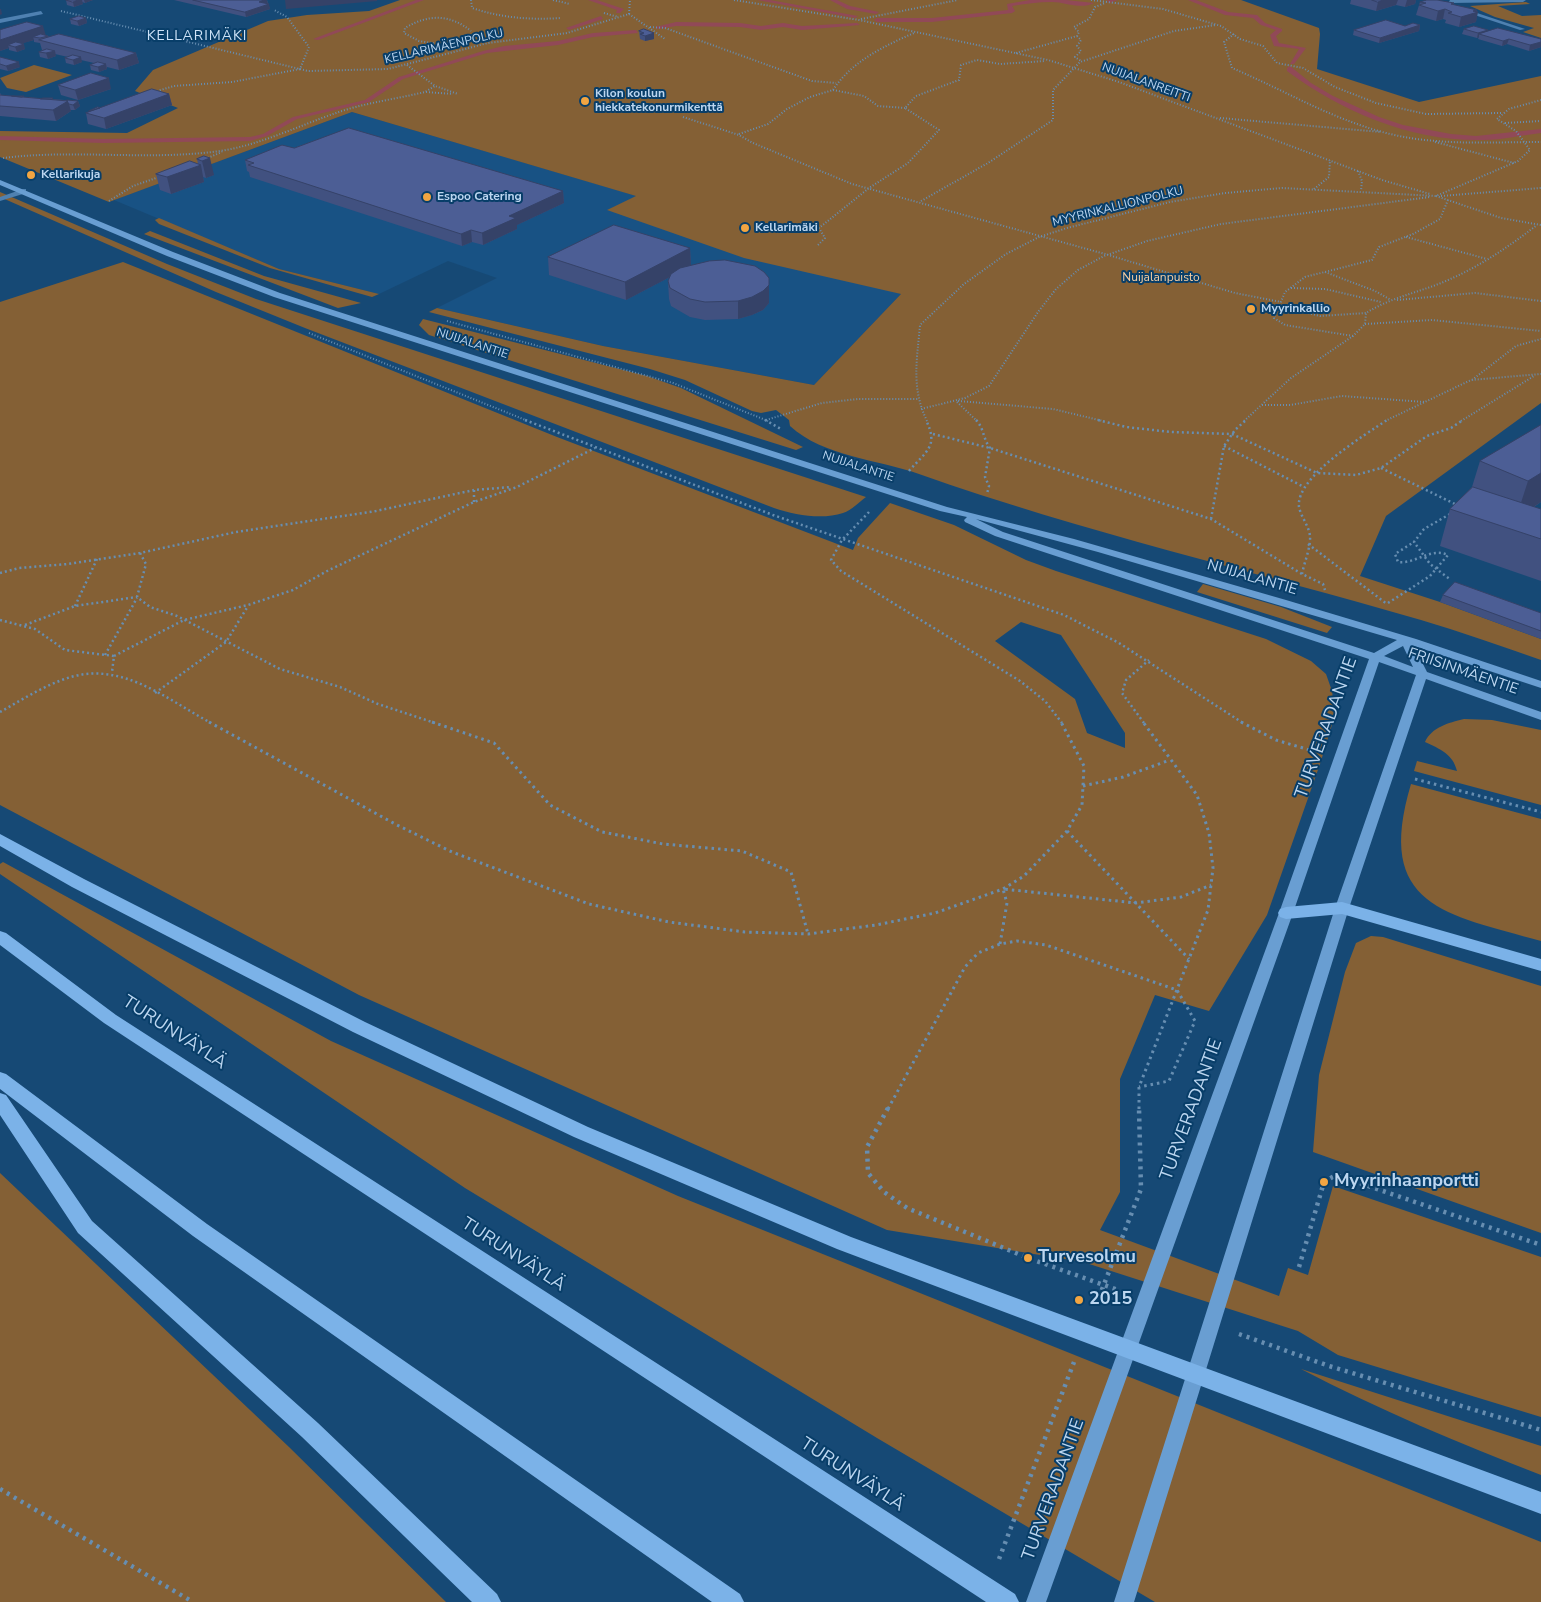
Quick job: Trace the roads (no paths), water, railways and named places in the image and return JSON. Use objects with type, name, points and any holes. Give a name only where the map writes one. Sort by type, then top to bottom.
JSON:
[{"type":"highway","points":[[0,839],[78,883],[359,1027],[581,1132],[844,1243],[1541,1503]]},
{"type":"highway","points":[[1286,913],[1342,908],[1541,965]]},
{"type":"highway","name":"TURUNVÄYLÄ","points":[[0,937],[119,1025],[1007,1602]]},
{"type":"highway","points":[[0,1079],[200,1230],[732,1602]]},
{"type":"highway","points":[[0,1100],[85,1228],[310,1430],[489,1602]]},
{"type":"main road","name":"NUIJALANTIE","points":[[0,182],[170,254],[277,295],[944,509],[1028,529],[1262,596],[1406,640]]},
{"type":"main road","name":"NUIJALANTIE","points":[[944,509],[999,534],[1375,657]]},
{"type":"main road","name":"TURVERADANTIE","points":[[1036,1602],[1286,913],[1375,657],[1406,640]]},
{"type":"main road","points":[[1124,1602],[1342,908],[1422,673],[1406,640]]},
{"type":"main road","name":"FRIISINMÄENTIE","points":[[1406,640],[1541,684]]},
{"type":"main road","name":"FRIISINMÄENTIE","points":[[1375,657],[1541,716]]},
{"type":"street","points":[[1435,1],[1523,0]]},
{"type":"street","points":[[1435,1],[1522,29]]},
{"type":"street","points":[[0,21],[41,13]]},
{"type":"street","points":[[0,199],[23,192]]},
{"type":"waterway","points":[[316,39],[421,0]]},
{"type":"waterway","points":[[591,0],[621,9],[618,12]]},
{"type":"waterway","points":[[760,0],[855,16]]},
{"type":"waterway","points":[[833,0],[849,8],[876,12]]},
{"type":"waterway","points":[[877,20],[932,20],[1012,11],[1009,5],[1041,0],[1058,0],[1080,4],[1091,3]]},
{"type":"waterway","points":[[1109,1],[1115,0]]},
{"type":"waterway","points":[[1191,0],[1227,14],[1255,16],[1263,24],[1280,30],[1273,35],[1276,45],[1303,48],[1292,63]]},
{"type":"waterway","points":[[569,28],[601,18]]},
{"type":"waterway","points":[[658,27],[676,24],[740,25],[761,28],[783,25],[802,28],[857,25]]},
{"type":"waterway","points":[[0,138],[103,141],[250,139],[265,135],[295,118],[367,101],[401,78],[485,52],[504,48],[558,43],[593,35],[636,32]]},
{"type":"waterway","points":[[1290,68],[1289,70],[1330,97],[1353,109],[1401,127],[1426,133],[1476,138],[1500,137],[1541,131]]},
{"type":"place","name":"Kilon koulun hiekkatekonurmikenttä","points":[[585,101]]},
{"type":"place","name":"Kellarikuja","points":[[31,175]]},
{"type":"place","name":"Espoo Catering","points":[[427,197]]},
{"type":"place","name":"Kellarimäki","points":[[745,228]]},
{"type":"place","name":"Myyrinkallio","points":[[1251,309]]},
{"type":"place","name":"Myyrinhaanportti","points":[[1324,1182]]},
{"type":"place","name":"Turvesolmu","points":[[1028,1258]]},
{"type":"place","name":"2015","points":[[1079,1300]]},
{"type":"district","name":"KELLARIMÄKI","points":[[197,37]]},
{"type":"park label","name":"Nuijalanpuisto","points":[[1161,278]]}]
